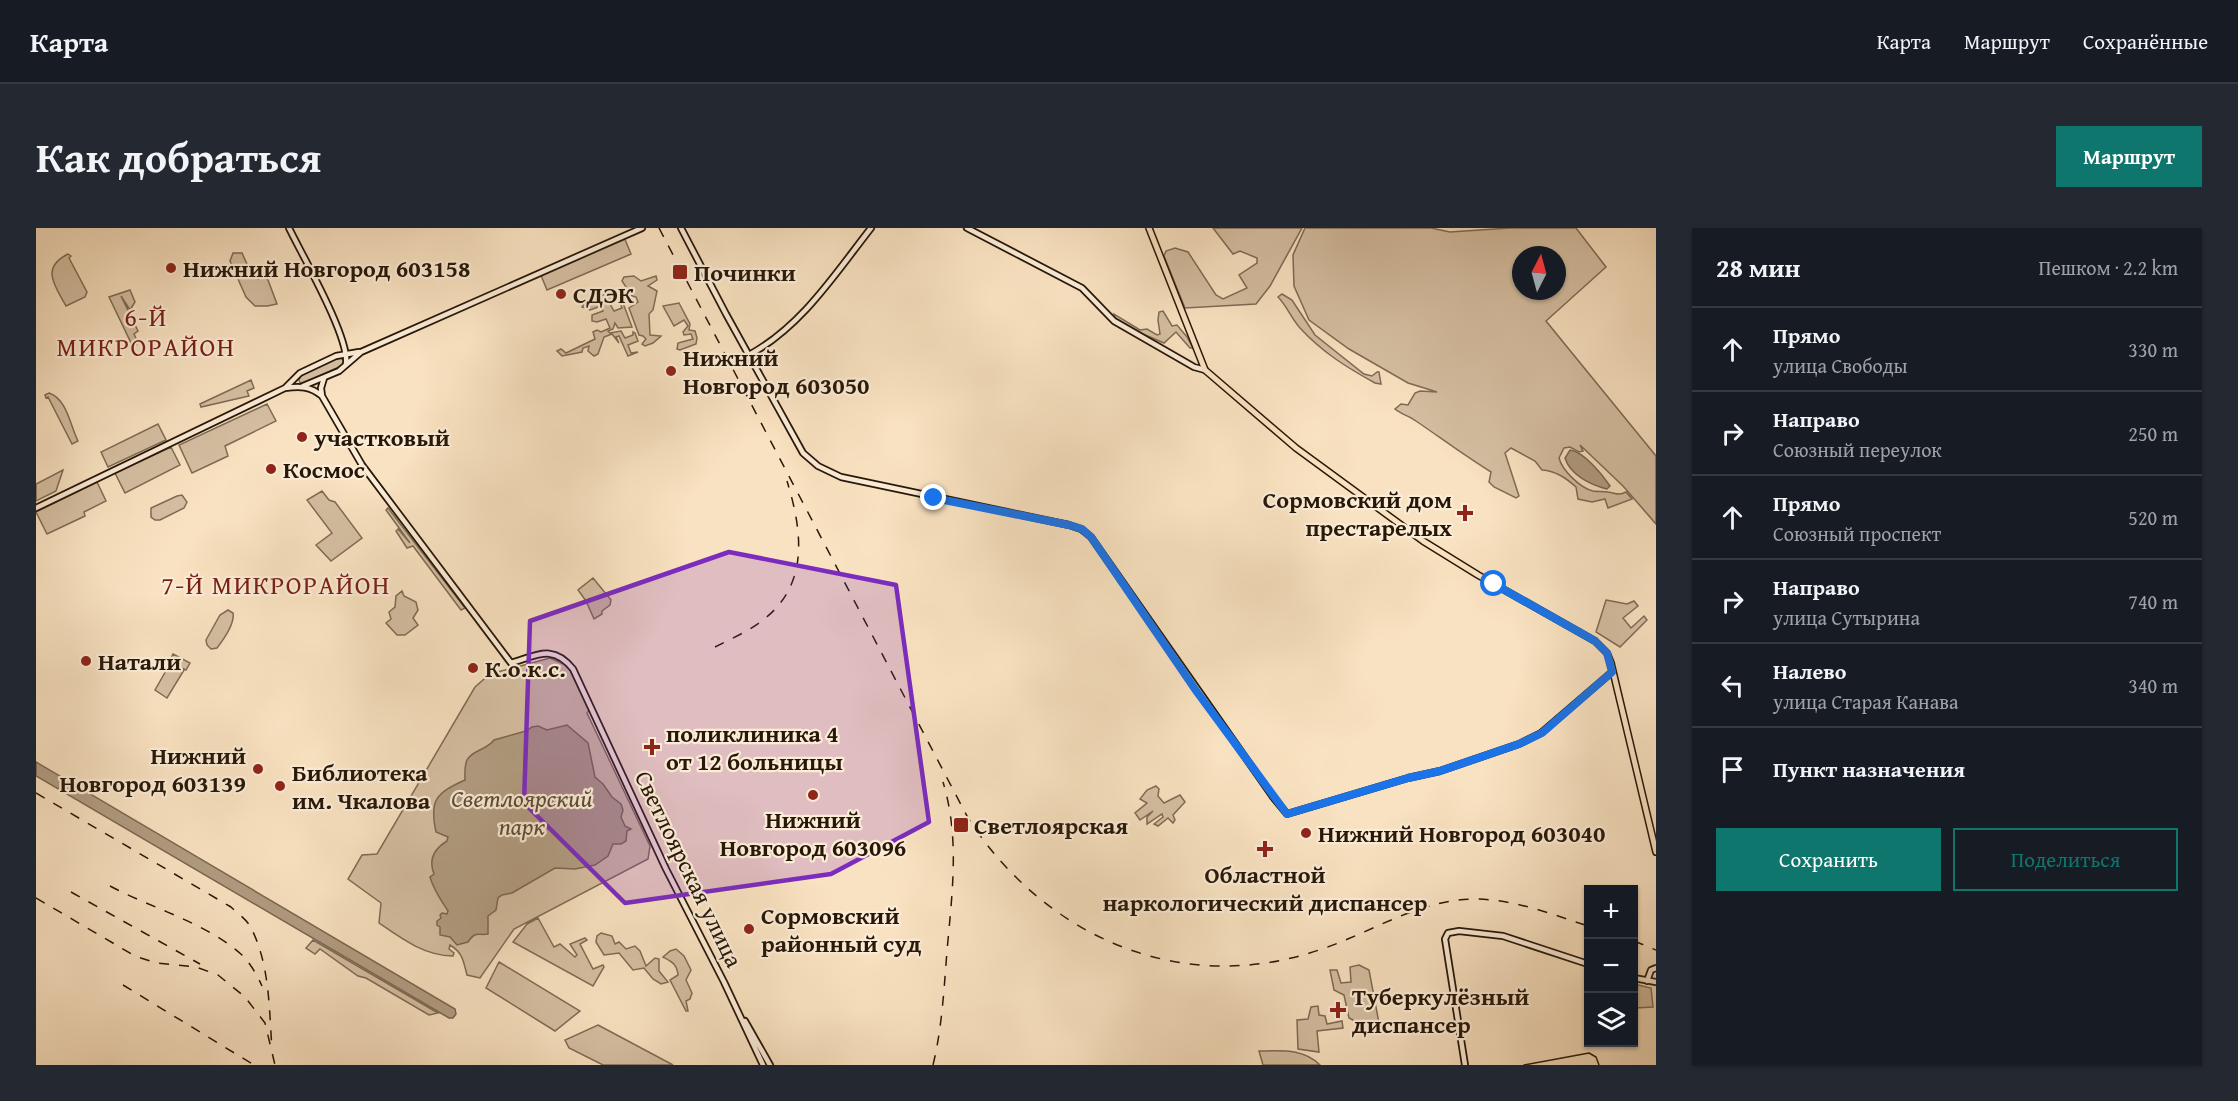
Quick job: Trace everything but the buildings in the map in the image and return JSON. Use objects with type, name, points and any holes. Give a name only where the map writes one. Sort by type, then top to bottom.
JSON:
[{"type":"main road","points":[[1149,228],[1205,370],[1296,448],[1423,541],[1595,641],[1607,653],[1656,852]]},
{"type":"street","points":[[289,228],[344,344],[346,364]]},
{"type":"street","points":[[36,508],[285,388],[302,386],[339,371],[361,352],[642,228]]},
{"type":"street","points":[[681,228],[803,453],[832,474],[1069,525],[1087,533],[1110,563],[1197,692],[1287,814],[1408,778],[1440,771],[1519,744],[1542,733],[1612,672]]},
{"type":"street","points":[[749,355],[781,334],[803,313],[871,228]]},
{"type":"street","points":[[967,228],[1082,288],[1114,321],[1194,367],[1205,370]]},
{"type":"street","points":[[336,356],[344,344]]},
{"type":"street","points":[[285,388],[297,376],[336,356],[361,352]]},
{"type":"street","points":[[297,376],[297,383],[322,396]]},
{"type":"street","points":[[322,396],[321,388],[324,378]]},
{"type":"street","name":"Светлоярская улица","points":[[322,396],[362,465],[511,663],[549,653],[557,654],[565,659],[573,669],[666,869],[755,1043]]},
{"type":"street","points":[[1465,1065],[1445,939],[1448,933],[1459,931],[1503,936],[1584,963]]},
{"type":"street","points":[[1647,981],[1650,972],[1656,968]]},
{"type":"street","points":[[1638,979],[1656,982]]},
{"type":"street","points":[[755,1043],[763,1065]]},
{"type":"street","points":[[755,1043],[770,1065]]},
{"type":"highlighted area","points":[[729,552],[896,585],[929,822],[831,874],[625,903],[524,803],[530,621]]},
{"type":"green space","points":[[1213,228],[1302,228],[1270,286],[1256,304],[1185,308],[1164,256],[1166,251],[1175,248],[1188,252],[1216,295],[1223,299],[1247,288],[1239,275],[1257,263],[1257,258],[1240,251],[1233,254]]},
{"type":"green space","points":[[1305,228],[1431,228],[1450,232],[1510,228],[1576,228],[1606,267],[1546,321],[1656,456],[1656,524],[1623,486],[1580,445],[1583,451],[1579,452],[1570,447],[1564,448],[1559,458],[1572,478],[1593,491],[1619,494],[1626,492],[1632,499],[1608,508],[1605,499],[1592,502],[1578,499],[1576,487],[1556,473],[1542,470],[1535,461],[1511,448],[1505,453],[1519,496],[1516,498],[1494,487],[1489,482],[1491,472],[1395,409],[1401,404],[1408,405],[1415,393],[1437,392],[1408,383],[1349,349],[1309,320],[1294,286],[1293,255]]},
{"type":"green space","points":[[624,237],[631,254],[547,290],[540,273]]},
{"type":"green space","points":[[233,253],[242,253],[251,273],[258,279],[263,276],[268,280],[277,304],[255,306],[246,297],[230,261]]},
{"type":"green space","points":[[68,254],[87,292],[85,297],[66,306],[54,284],[52,271],[59,259]]},
{"type":"green space","points":[[634,276],[641,281],[656,276],[657,280],[648,286],[657,291],[653,310],[649,314],[650,335],[661,336],[645,346],[642,344],[646,339],[639,335],[629,308],[638,302],[636,297],[626,294],[624,290],[626,287],[622,281],[624,277]]},
{"type":"green space","points":[[130,290],[135,302],[130,310],[121,296],[138,331],[134,334],[138,343],[133,347],[109,297]]},
{"type":"green space","points":[[616,291],[620,298],[610,304],[614,311],[622,308],[620,303],[623,303],[632,327],[618,328],[615,323],[613,329],[608,331],[610,333],[621,331],[625,338],[635,333],[638,341],[628,345],[631,353],[638,352],[628,356],[619,336],[616,337],[619,343],[612,334],[604,337],[598,354],[594,356],[588,351],[589,346],[583,348],[582,352],[562,356],[557,351],[561,349],[566,353],[595,339],[593,332],[597,330],[601,332],[610,328],[606,319],[592,321],[592,315],[603,311],[601,306],[590,310],[582,307],[586,301],[605,294],[609,297]]},
{"type":"green space","points":[[1282,294],[1292,300],[1315,335],[1364,374],[1372,376],[1379,372],[1381,384],[1354,371],[1317,344],[1294,320],[1278,297]]},
{"type":"green space","points":[[679,303],[690,324],[689,330],[695,331],[697,338],[696,344],[680,350],[677,349],[678,343],[693,339],[691,334],[684,335],[683,332],[688,326],[684,320],[674,326],[663,306]]},
{"type":"green space","points":[[1163,311],[1172,326],[1177,325],[1193,348],[1190,348],[1176,332],[1164,343],[1115,318],[1114,314],[1140,330],[1147,329],[1157,335],[1160,334],[1159,312]]},
{"type":"green space","points":[[336,357],[343,359],[344,363],[341,366],[305,383],[300,383],[301,374]]},
{"type":"green space","points":[[251,380],[254,388],[247,391],[249,396],[201,407],[200,404]]},
{"type":"green space","points":[[49,393],[55,396],[64,407],[78,441],[72,444],[48,397],[46,398],[45,395]]},
{"type":"green space","points":[[267,404],[276,421],[225,446],[228,456],[192,473],[179,445]]},
{"type":"green space","points":[[158,424],[166,440],[108,467],[101,452]]},
{"type":"green space","points":[[171,447],[180,465],[125,493],[115,473]]},
{"type":"green space","points":[[63,470],[56,491],[36,501],[36,484]]},
{"type":"green space","points":[[97,482],[106,501],[84,512],[85,516],[47,534],[36,512]]},
{"type":"green space","points":[[322,491],[329,500],[335,502],[362,538],[331,561],[316,545],[332,533],[307,500]]},
{"type":"green space","points":[[182,495],[187,502],[184,508],[160,520],[151,517],[151,508]]},
{"type":"green space","points":[[388,508],[465,608],[461,610],[413,546],[407,548],[396,531],[398,529],[410,543],[386,510]]},
{"type":"green space","points":[[593,578],[611,600],[610,605],[602,611],[602,614],[594,619],[578,590]]},
{"type":"green space","points":[[402,591],[404,596],[416,602],[418,610],[413,618],[418,625],[405,635],[397,635],[386,623],[391,619],[389,612],[395,607],[396,596]]},
{"type":"green space","points":[[1606,600],[1627,604],[1634,601],[1638,606],[1623,618],[1631,628],[1644,616],[1647,620],[1620,647],[1596,632]]},
{"type":"green space","points":[[228,610],[233,613],[231,627],[217,648],[211,649],[206,640],[220,615]]},
{"type":"green space","points":[[173,654],[190,663],[186,670],[182,668],[184,670],[167,698],[155,690]]},
{"type":"green space","name":"Светлоярский парк","points":[[550,658],[568,666],[590,709],[587,713],[650,846],[648,859],[514,929],[480,978],[467,975],[460,954],[450,945],[449,949],[454,953],[453,956],[423,950],[379,923],[381,903],[348,879],[362,855],[377,854],[475,687],[490,674]]},
{"type":"green space","points":[[1156,786],[1159,789],[1158,796],[1164,803],[1180,795],[1185,802],[1173,815],[1175,820],[1173,823],[1168,818],[1158,826],[1154,824],[1163,817],[1162,814],[1147,824],[1147,817],[1153,811],[1140,820],[1135,813],[1147,803],[1140,799],[1147,790]]},
{"type":"green space","points":[[538,918],[554,947],[560,944],[575,957],[577,955],[570,944],[585,938],[587,940],[580,944],[593,969],[603,965],[604,967],[593,986],[513,942],[527,924]]},
{"type":"green space","points":[[601,933],[612,936],[615,944],[619,942],[626,949],[635,946],[640,951],[646,966],[655,958],[659,959],[659,971],[668,982],[661,984],[653,979],[644,968],[633,970],[619,953],[604,955],[596,942],[597,936]]},
{"type":"green space","points":[[313,940],[438,1013],[429,1015],[366,978],[358,976],[320,949],[315,954],[306,948]]},
{"type":"green space","points":[[676,949],[684,956],[691,970],[686,980],[692,993],[690,999],[686,1001],[688,1011],[670,980],[678,975],[676,968],[663,957]]},
{"type":"green space","points":[[499,962],[580,1011],[555,1031],[486,988]]},
{"type":"green space","points":[[1359,965],[1369,970],[1379,1023],[1362,1025],[1349,1018],[1344,995],[1334,990],[1330,970],[1337,970],[1341,983],[1351,982],[1350,967]]},
{"type":"green space","points":[[1638,985],[1651,988],[1653,1007],[1638,1008]]},
{"type":"green space","points":[[1318,1006],[1319,1015],[1325,1016],[1327,1024],[1342,1021],[1343,1028],[1317,1031],[1319,1052],[1298,1049],[1297,1020],[1308,1019],[1311,1007]]},
{"type":"green space","points":[[598,1025],[673,1065],[603,1065],[569,1048],[565,1040]]},
{"type":"green space","points":[[1259,1051],[1299,1053],[1320,1065],[1263,1065]]},
{"type":"shaded area","points":[[1570,450],[1587,459],[1610,486],[1607,489],[1601,487],[1576,474],[1565,458]]},
{"type":"shaded area","points":[[567,725],[588,743],[595,777],[621,804],[623,810],[621,817],[625,826],[631,829],[627,831],[626,841],[613,844],[608,856],[595,865],[575,869],[555,868],[512,893],[502,895],[498,898],[496,910],[488,916],[488,934],[475,935],[468,942],[457,945],[450,937],[440,935],[437,921],[441,918],[442,913],[447,914],[448,911],[430,877],[434,874],[433,855],[448,837],[436,832],[434,805],[437,799],[447,789],[465,780],[465,765],[469,757],[494,740],[526,731],[532,727],[538,726],[547,730]]},
{"type":"shaded area","points":[[36,762],[455,1009],[456,1014],[453,1018],[449,1018],[36,776]]},
{"type":"tram line","points":[[1524,1065],[1589,1053],[1596,1057],[1599,1065]]},
{"type":"railway","points":[[659,228],[968,818],[1000,860],[1036,895],[1077,924],[1121,946],[1168,960],[1217,966],[1267,963],[1319,950],[1414,911],[1453,901],[1474,899],[1503,902],[1532,908],[1584,925]]},
{"type":"railway","points":[[715,647],[763,620],[778,606],[789,590],[795,573],[798,537],[787,481]]},
{"type":"railway","points":[[933,1065],[942,1008],[953,866],[951,824],[943,782]]},
{"type":"railway","points":[[36,793],[231,907],[246,921],[257,940],[265,971],[272,1049]]},
{"type":"railway","points":[[110,886],[212,934],[242,955],[262,986]]},
{"type":"railway","points":[[71,892],[200,964]]},
{"type":"railway","points":[[36,898],[135,956],[156,963],[196,967],[218,975],[245,997],[265,1023],[275,1065]]},
{"type":"railway","points":[[1638,943],[1656,950]]},
{"type":"railway","points":[[123,985],[254,1065]]},
{"type":"place","name":"Нижний Новгород 603158","points":[[171,268]]},
{"type":"place","name":"Починки","points":[[680,272]]},
{"type":"place","name":"СДЭК","points":[[561,294]]},
{"type":"place","name":"Нижний Новгород 603050","points":[[671,371]]},
{"type":"place","name":"участковый","points":[[302,437]]},
{"type":"place","name":"Космос","points":[[271,469]]},
{"type":"place","name":"Сормовский дом престарелых","points":[[1465,513]]},
{"type":"place","name":"Натали","points":[[86,661]]},
{"type":"place","name":"К.о.к.с.","points":[[473,668]]},
{"type":"place","name":"поликлиника 4 от 12 больницы","points":[[652,747]]},
{"type":"place","name":"Нижний Новгород 603139","points":[[258,769]]},
{"type":"place","name":"Библиотека им. Чкалова","points":[[280,786]]},
{"type":"place","name":"Нижний Новгород 603096","points":[[813,795]]},
{"type":"place","name":"Светлоярская","points":[[961,825]]},
{"type":"place","name":"Нижний Новгород 603040","points":[[1306,833]]},
{"type":"place","name":"Областной наркологический диспансер","points":[[1265,849]]},
{"type":"place","name":"Сормовский районный суд","points":[[749,929]]},
{"type":"place","name":"Туберкулёзный диспансер","points":[[1338,1010]]},
{"type":"district","name":"6-Й МИКРОРАЙОН","points":[[146,331]]},
{"type":"district","name":"7-Й МИКРОРАЙОН","points":[[276,584]]},
{"type":"route","points":[[934,498],[1069,525],[1087,533],[1110,563],[1197,692],[1287,814],[1408,778],[1440,771],[1519,744],[1542,733],[1612,672],[1607,653],[1595,641],[1494,584]]}]
